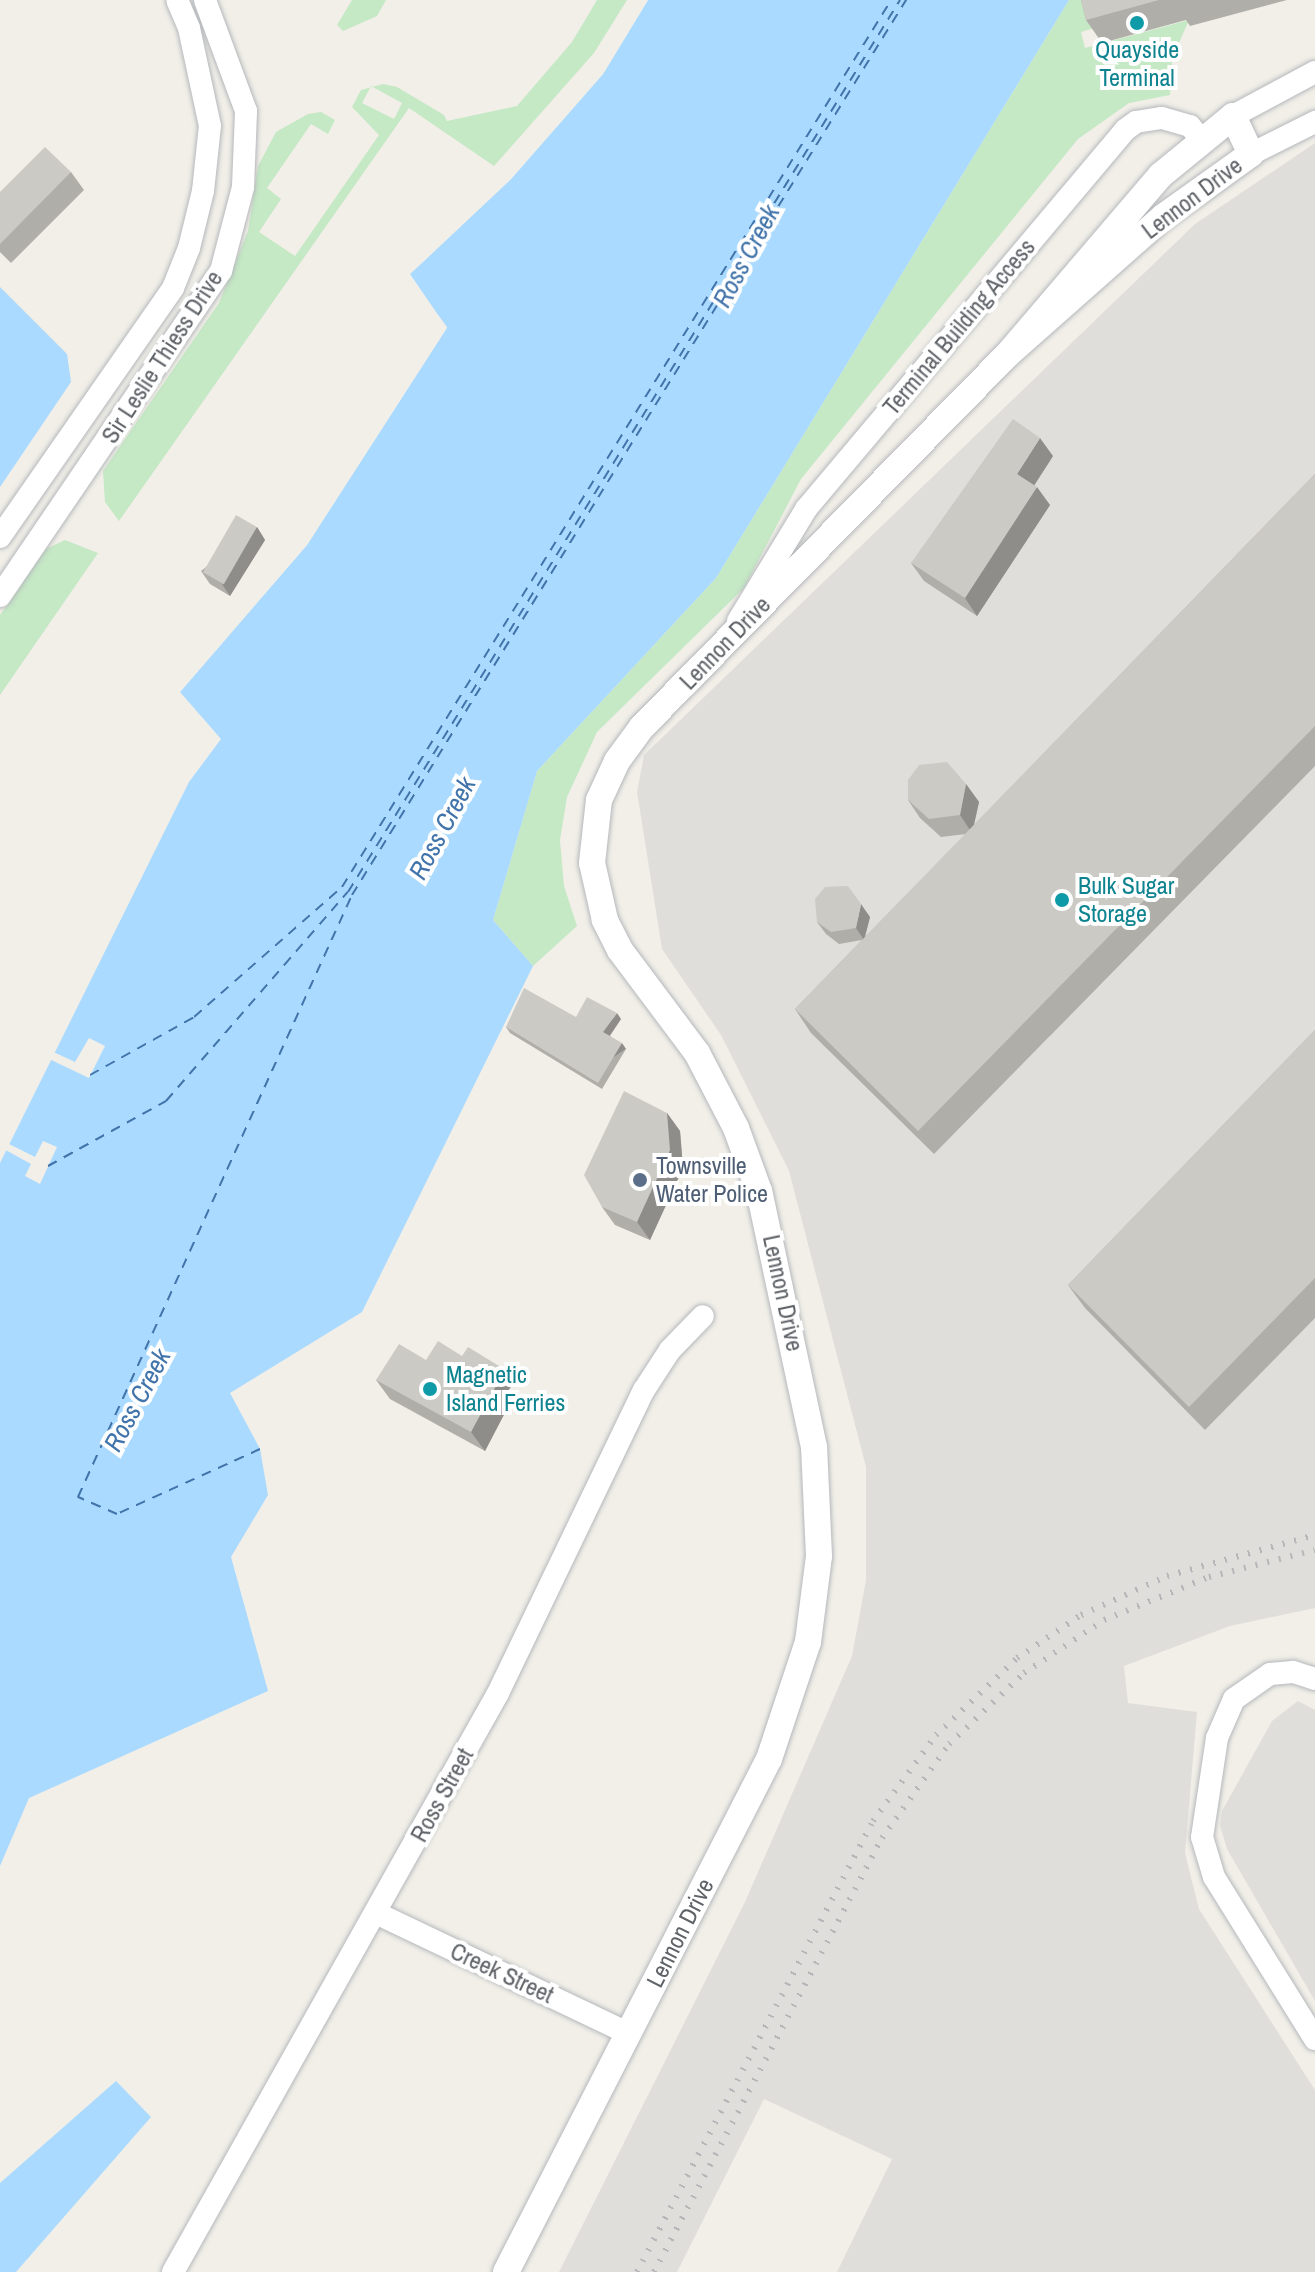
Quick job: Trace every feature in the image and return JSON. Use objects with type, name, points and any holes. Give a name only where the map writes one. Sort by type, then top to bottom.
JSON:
[{"type":"street","name":"Sir Leslie Thiess Drive","points":[[0,537],[173,288],[189,248],[203,191],[210,126],[189,28],[177,0]]},
{"type":"street","name":"Sir Leslie Thiess Drive","points":[[0,596],[221,271],[243,187],[246,111],[205,0]]},
{"type":"street","name":"Lennon Drive","points":[[506,2272],[783,1725],[808,1642],[819,1556],[814,1447],[759,1191],[736,1128],[697,1053],[612,936],[598,900],[592,863],[599,800],[617,761],[642,727],[1008,354],[1161,175],[1201,139],[1233,116],[1315,72]]},
{"type":"street","points":[[1233,116],[1251,154]]},
{"type":"street","name":"Terminal Building Access","points":[[728,640],[806,509],[1125,130],[1136,122],[1162,118],[1190,126],[1201,139]]},
{"type":"street","name":"Lennon Drive","points":[[1008,354],[1207,182],[1251,154],[1315,122]]},
{"type":"street","points":[[1201,139],[1209,158],[1207,182]]},
{"type":"street","name":"Ross Street","points":[[173,2272],[498,1693],[644,1390],[670,1350],[703,1316]]},
{"type":"street","points":[[1315,1679],[1293,1672],[1270,1674],[1234,1699],[1217,1738],[1202,1837],[1214,1877],[1315,2039]]},
{"type":"street","name":"Creek Street","points":[[376,1913],[628,2033]]},
{"type":"shaded area","points":[[1315,143],[1315,1608],[1230,1626],[1124,1666],[1128,1703],[1197,1712],[1185,1853],[1199,1909],[1315,2090],[1315,2272],[837,2272],[892,2159],[764,2099],[677,2272],[559,2272],[745,1902],[852,1656],[866,1580],[866,1467],[789,1171],[721,1035],[662,949],[637,792],[644,755],[1195,224]]},
{"type":"shaded area","points":[[1298,1701],[1315,1710],[1315,2001],[1227,1849],[1220,1826],[1222,1811],[1272,1721]]},
{"type":"green space","points":[[352,0],[386,0],[377,16],[343,31],[337,25]]},
{"type":"green space","points":[[597,0],[627,0],[594,53],[494,166],[409,108],[119,521],[105,502],[103,471],[219,303],[248,231],[258,166],[276,132],[308,114],[321,112],[335,120],[328,134],[311,124],[267,188],[281,199],[259,232],[295,256],[379,135],[352,107],[361,90],[370,87],[362,103],[394,119],[402,103],[373,87],[383,84],[397,87],[444,115],[447,121],[517,106],[572,42]]},
{"type":"green space","points":[[1069,0],[1111,0],[1098,27],[1081,32],[1085,48],[1189,20],[1172,59],[1170,95],[1129,103],[1078,139],[801,479],[744,588],[597,732],[567,797],[560,840],[564,886],[577,926],[533,966],[493,920],[537,771],[716,578]]},
{"type":"green space","points":[[65,540],[98,553],[0,695],[0,615],[46,549]]},
{"type":"water","name":"Ross Creek","points":[[648,0],[1069,0],[716,578],[537,771],[493,920],[533,966],[362,1312],[230,1393],[260,1449],[268,1495],[231,1557],[268,1691],[29,1798],[0,1866],[0,1163],[189,782],[221,739],[180,692],[307,545],[447,328],[410,274],[511,179],[603,74]]},
{"type":"water","points":[[0,287],[67,354],[71,382],[0,487]]},
{"type":"water","points":[[116,2081],[151,2117],[16,2272],[0,2272],[0,2183]]},
{"type":"pier","points":[[643,0],[648,0],[603,74],[511,179],[407,277],[508,176],[600,72]]},
{"type":"pier","points":[[438,315],[447,327],[307,545],[180,692],[180,698],[177,689],[304,543],[442,327]]},
{"type":"pier","points":[[89,1038],[105,1046],[89,1078],[45,1057],[49,1050],[75,1062]]},
{"type":"pier","points":[[43,1141],[57,1147],[40,1184],[25,1176],[31,1164],[2,1148],[5,1142],[35,1157]]},
{"type":"building","points":[[1081,0],[1159,0],[1086,20]]},
{"type":"building","points":[[45,147],[71,172],[0,244],[0,192]]},
{"type":"building","points":[[1013,419],[1040,438],[1017,474],[1037,487],[965,598],[911,563]]},
{"type":"building","name":"Bulk Sugar Storage","points":[[1315,474],[1315,726],[918,1131],[795,1009]]},
{"type":"building","points":[[236,515],[257,527],[224,584],[203,572]]},
{"type":"building","points":[[947,762],[966,784],[960,815],[929,819],[908,800],[908,780],[919,765]]},
{"type":"building","points":[[848,886],[861,904],[856,928],[831,932],[817,922],[815,899],[825,887]]},
{"type":"building","points":[[524,988],[576,1017],[587,997],[617,1013],[603,1032],[622,1043],[598,1083],[506,1027]]},
{"type":"building","points":[[1315,1030],[1315,1278],[1189,1407],[1068,1285]]},
{"type":"building","name":"Townsville Water Police","points":[[624,1091],[667,1113],[670,1150],[637,1222],[602,1207],[584,1175]]},
{"type":"building","points":[[438,1341],[462,1356],[468,1347],[499,1366],[488,1382],[496,1386],[471,1432],[376,1380],[399,1344],[426,1360]]},
{"type":"ferry route","points":[[90,1075],[194,1017],[342,887],[891,0]]},
{"type":"ferry route","points":[[48,1166],[166,1101],[348,892],[900,0]]},
{"type":"ferry route","points":[[260,1449],[117,1514],[78,1497],[352,895],[906,0]]},
{"type":"railway","points":[[637,2272],[873,1821],[936,1735],[1017,1658],[1081,1615],[1167,1576],[1315,1535]]},
{"type":"railway","points":[[654,2272],[882,1838],[949,1744],[1024,1673],[1104,1620],[1209,1577],[1315,1550]]},
{"type":"place","name":"Quayside Terminal","points":[[1137,23]]},
{"type":"place","name":"Bulk Sugar Storage","points":[[1062,900]]},
{"type":"place","name":"Townsville Water Police","points":[[640,1180]]},
{"type":"place","name":"Magnetic Island Ferries","points":[[430,1389]]}]
